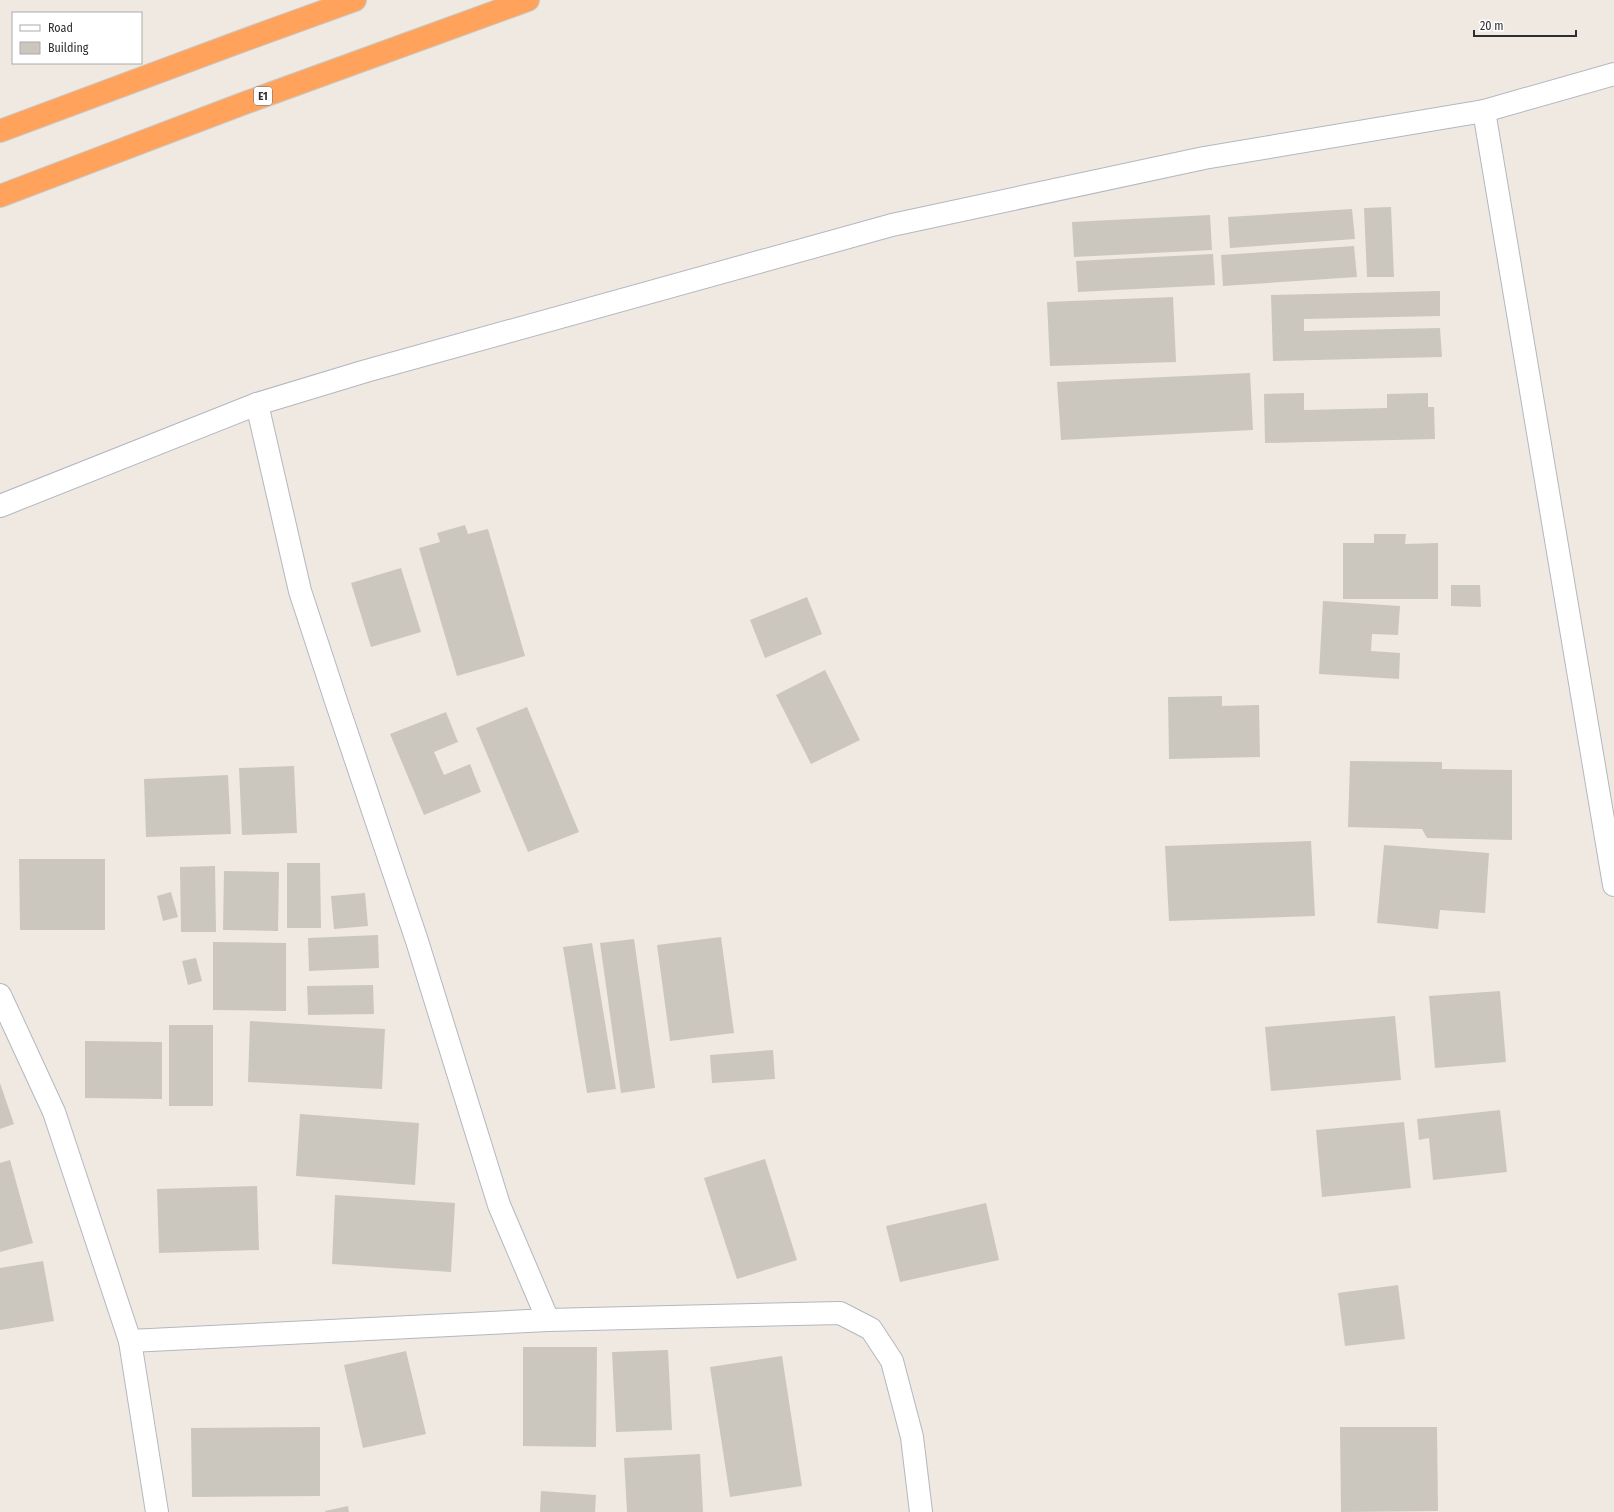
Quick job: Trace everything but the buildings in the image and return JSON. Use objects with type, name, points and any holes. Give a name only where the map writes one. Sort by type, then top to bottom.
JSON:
[{"type":"highway","points":[[0,131],[355,0]]},
{"type":"highway","name":"E1","points":[[0,196],[242,104],[528,0]]},
{"type":"street","points":[[0,506],[257,404],[366,371],[892,225],[1204,158],[1484,111],[1614,74]]},
{"type":"street","points":[[1484,111],[1614,885]]},
{"type":"street","points":[[257,404],[300,591],[417,941],[499,1205],[548,1320]]},
{"type":"street","points":[[0,995],[54,1112],[130,1341],[157,1512]]},
{"type":"street","points":[[130,1341],[548,1320],[840,1313],[871,1329],[892,1361],[912,1437],[921,1512]]}]
